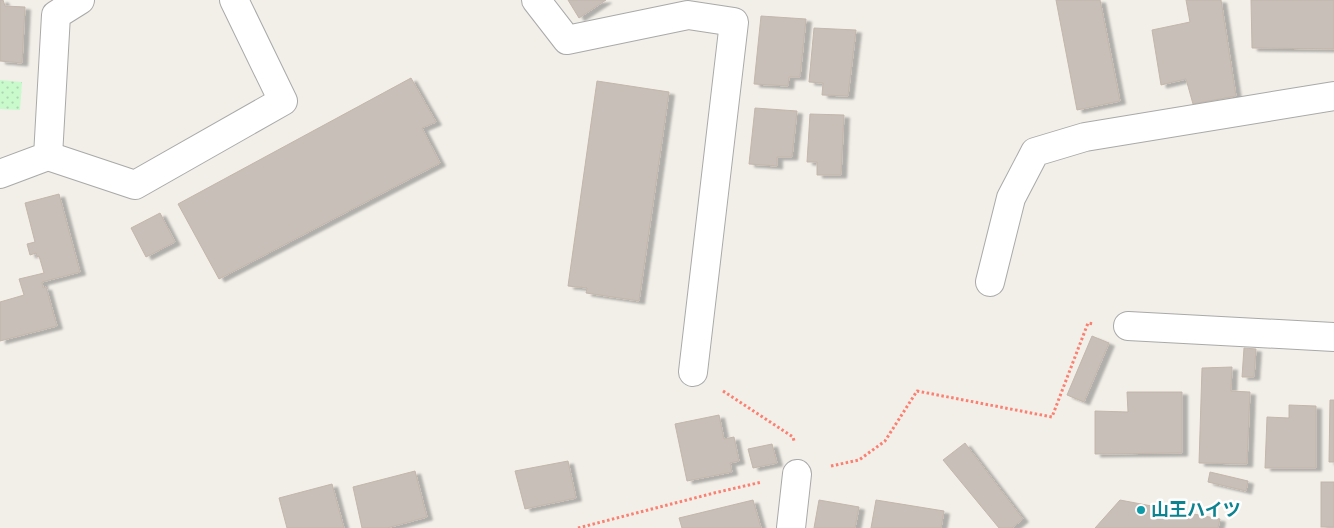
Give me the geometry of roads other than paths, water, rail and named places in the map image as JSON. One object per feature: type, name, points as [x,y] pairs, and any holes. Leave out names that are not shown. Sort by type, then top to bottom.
[{"type":"street","points":[[48,156],[56,14],[80,0]]},
{"type":"street","points":[[0,174],[48,156],[135,185],[283,101],[234,0]]},
{"type":"street","points":[[536,0],[566,40],[688,15],[734,22],[693,372]]},
{"type":"street","points":[[990,282],[1011,198],[1035,152],[1085,137],[1334,96]]},
{"type":"street","points":[[1128,326],[1334,337]]},
{"type":"street","points":[[791,528],[796,474]]},
{"type":"place","name":"山王ハイツ","points":[[1141,510]]}]
